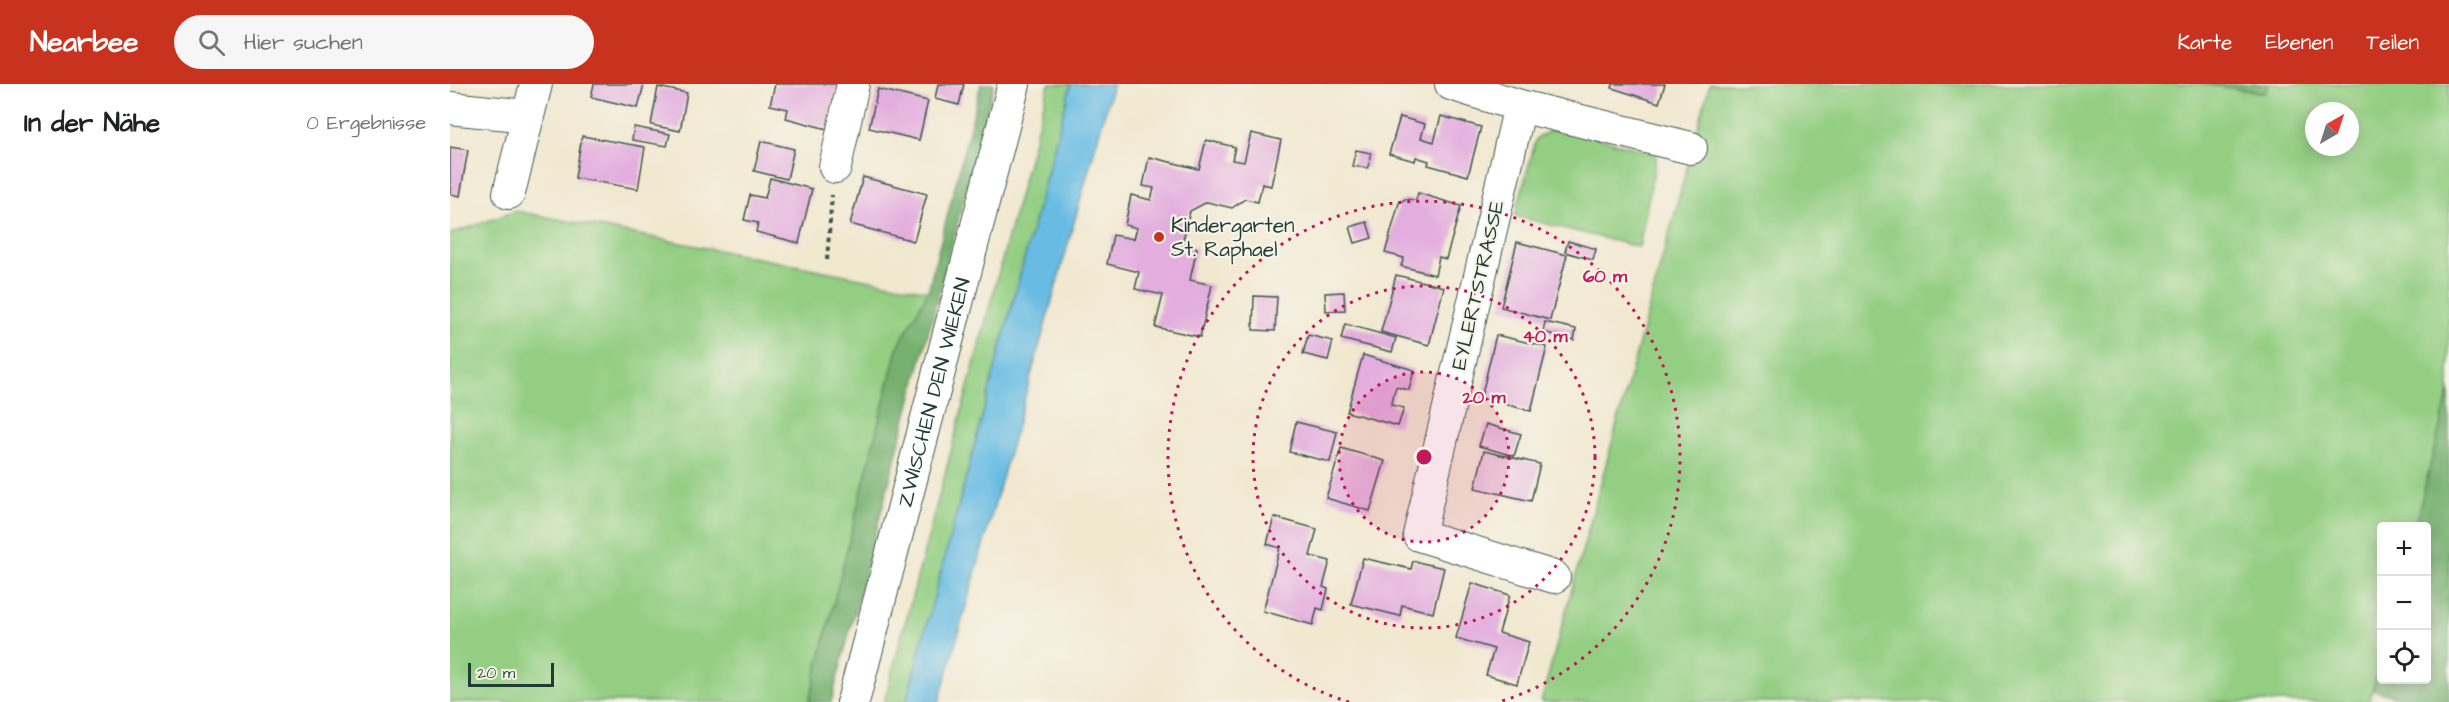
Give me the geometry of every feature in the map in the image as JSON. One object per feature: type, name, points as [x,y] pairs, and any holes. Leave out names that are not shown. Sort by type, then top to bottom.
[{"type":"street","points":[[509,193],[536,84]]},
{"type":"street","points":[[835,167],[853,84]]},
{"type":"street","name":"ZWISCHEN DEN WIEKEN","points":[[853,702],[1014,84]]},
{"type":"street","points":[[1451,84],[1520,106],[1691,148]]},
{"type":"street","name":"EYLERTSTRASSE","points":[[1520,106],[1419,535],[1554,577]]},
{"type":"street","points":[[450,108],[527,116]]},
{"type":"path","points":[[827,260],[835,167]]},
{"type":"green space","points":[[981,84],[994,84],[831,702],[809,702],[897,349],[928,291]]},
{"type":"green space","points":[[1049,84],[1071,84],[906,702],[884,702]]},
{"type":"green space","points":[[1710,84],[2203,84],[2265,93],[2268,84],[2449,84],[2449,391],[2416,522],[2377,522],[2377,672],[2369,702],[1541,702]]},
{"type":"green space","points":[[2203,84],[2268,84],[2265,93]]},
{"type":"green space","points":[[1556,127],[1657,154],[1639,247],[1515,216],[1536,139]]},
{"type":"green space","points":[[516,211],[928,291],[897,349],[809,702],[450,702],[450,234]]},
{"type":"green space","points":[[2449,391],[2449,702],[2415,702],[2373,690],[2377,674],[2377,684],[2431,684],[2431,522],[2416,522]]},
{"type":"water","points":[[1071,84],[1113,84],[939,702],[906,702]]},
{"type":"building","points":[[594,84],[644,84],[638,108],[591,97]]},
{"type":"building","points":[[775,84],[838,84],[827,129],[786,118],[788,109],[770,105]]},
{"type":"building","points":[[938,84],[964,84],[959,105],[935,99]]},
{"type":"building","points":[[1613,84],[1665,84],[1659,103],[1612,88]]},
{"type":"building","points":[[658,87],[687,93],[680,131],[651,125]]},
{"type":"building","points":[[878,89],[928,101],[919,140],[869,128]]},
{"type":"building","points":[[1441,116],[1481,127],[1468,176],[1428,165],[1429,161],[1416,157],[1415,161],[1389,154],[1400,117],[1425,124],[1421,138],[1434,142]]},
{"type":"building","points":[[634,127],[670,134],[667,146],[632,140]]},
{"type":"building","name":"Kindergarten St. Raphael","points":[[1251,133],[1281,140],[1271,186],[1262,184],[1258,202],[1245,199],[1232,208],[1207,202],[1190,211],[1182,244],[1197,248],[1190,280],[1212,285],[1200,337],[1155,327],[1163,295],[1135,289],[1139,272],[1107,264],[1113,235],[1134,239],[1137,228],[1125,225],[1131,195],[1151,200],[1154,188],[1143,186],[1149,157],[1199,169],[1206,140],[1235,147],[1232,160],[1244,162]]},
{"type":"building","points":[[582,136],[645,147],[638,189],[575,178]]},
{"type":"building","points":[[761,141],[794,149],[787,179],[754,171]]},
{"type":"building","points":[[450,147],[468,150],[460,196],[450,194]]},
{"type":"building","points":[[1356,150],[1371,153],[1368,168],[1352,166]]},
{"type":"building","points":[[863,177],[927,194],[914,241],[850,224]]},
{"type":"building","points":[[770,178],[812,189],[799,243],[756,232],[758,223],[744,220],[750,195],[765,198]]},
{"type":"building","points":[[1418,193],[1461,206],[1446,259],[1439,257],[1435,275],[1401,266],[1404,258],[1385,253],[1399,203],[1405,199],[1416,200]]},
{"type":"building","points":[[1367,222],[1372,238],[1355,243],[1350,227]]},
{"type":"building","points":[[1568,241],[1596,249],[1593,260],[1565,252]]},
{"type":"building","points":[[1517,242],[1567,255],[1550,320],[1501,307]]},
{"type":"building","points":[[1396,275],[1444,287],[1429,345],[1381,332]]},
{"type":"building","points":[[1344,292],[1345,310],[1326,311],[1325,293]]},
{"type":"building","points":[[1254,296],[1277,297],[1275,331],[1253,330]]},
{"type":"building","points":[[1545,322],[1576,329],[1574,340],[1543,332]]},
{"type":"building","points":[[1345,324],[1396,338],[1392,352],[1341,339]]},
{"type":"building","points":[[1308,335],[1333,341],[1328,360],[1303,354]]},
{"type":"building","points":[[1496,335],[1547,347],[1531,411],[1481,398]]},
{"type":"building","points":[[1363,355],[1414,370],[1409,390],[1396,387],[1391,405],[1404,408],[1398,426],[1347,412]]},
{"type":"building","points":[[1296,422],[1337,432],[1330,462],[1289,452]]},
{"type":"building","points":[[1486,424],[1521,434],[1514,456],[1479,446]]},
{"type":"building","points":[[1341,448],[1385,461],[1370,511],[1326,498]]},
{"type":"building","points":[[1484,451],[1540,464],[1531,501],[1475,488]]},
{"type":"building","points":[[1274,517],[1317,529],[1310,556],[1330,561],[1323,587],[1328,589],[1323,610],[1317,608],[1313,625],[1263,611],[1280,548],[1267,544]]},
{"type":"building","points":[[1363,558],[1411,569],[1413,561],[1444,568],[1433,613],[1402,605],[1400,616],[1351,604]]},
{"type":"building","points":[[1472,583],[1510,595],[1499,633],[1529,642],[1517,684],[1486,675],[1494,649],[1456,638]]},
{"type":"place","name":"Kindergarten St. Raphael","points":[[1159,237]]}]
